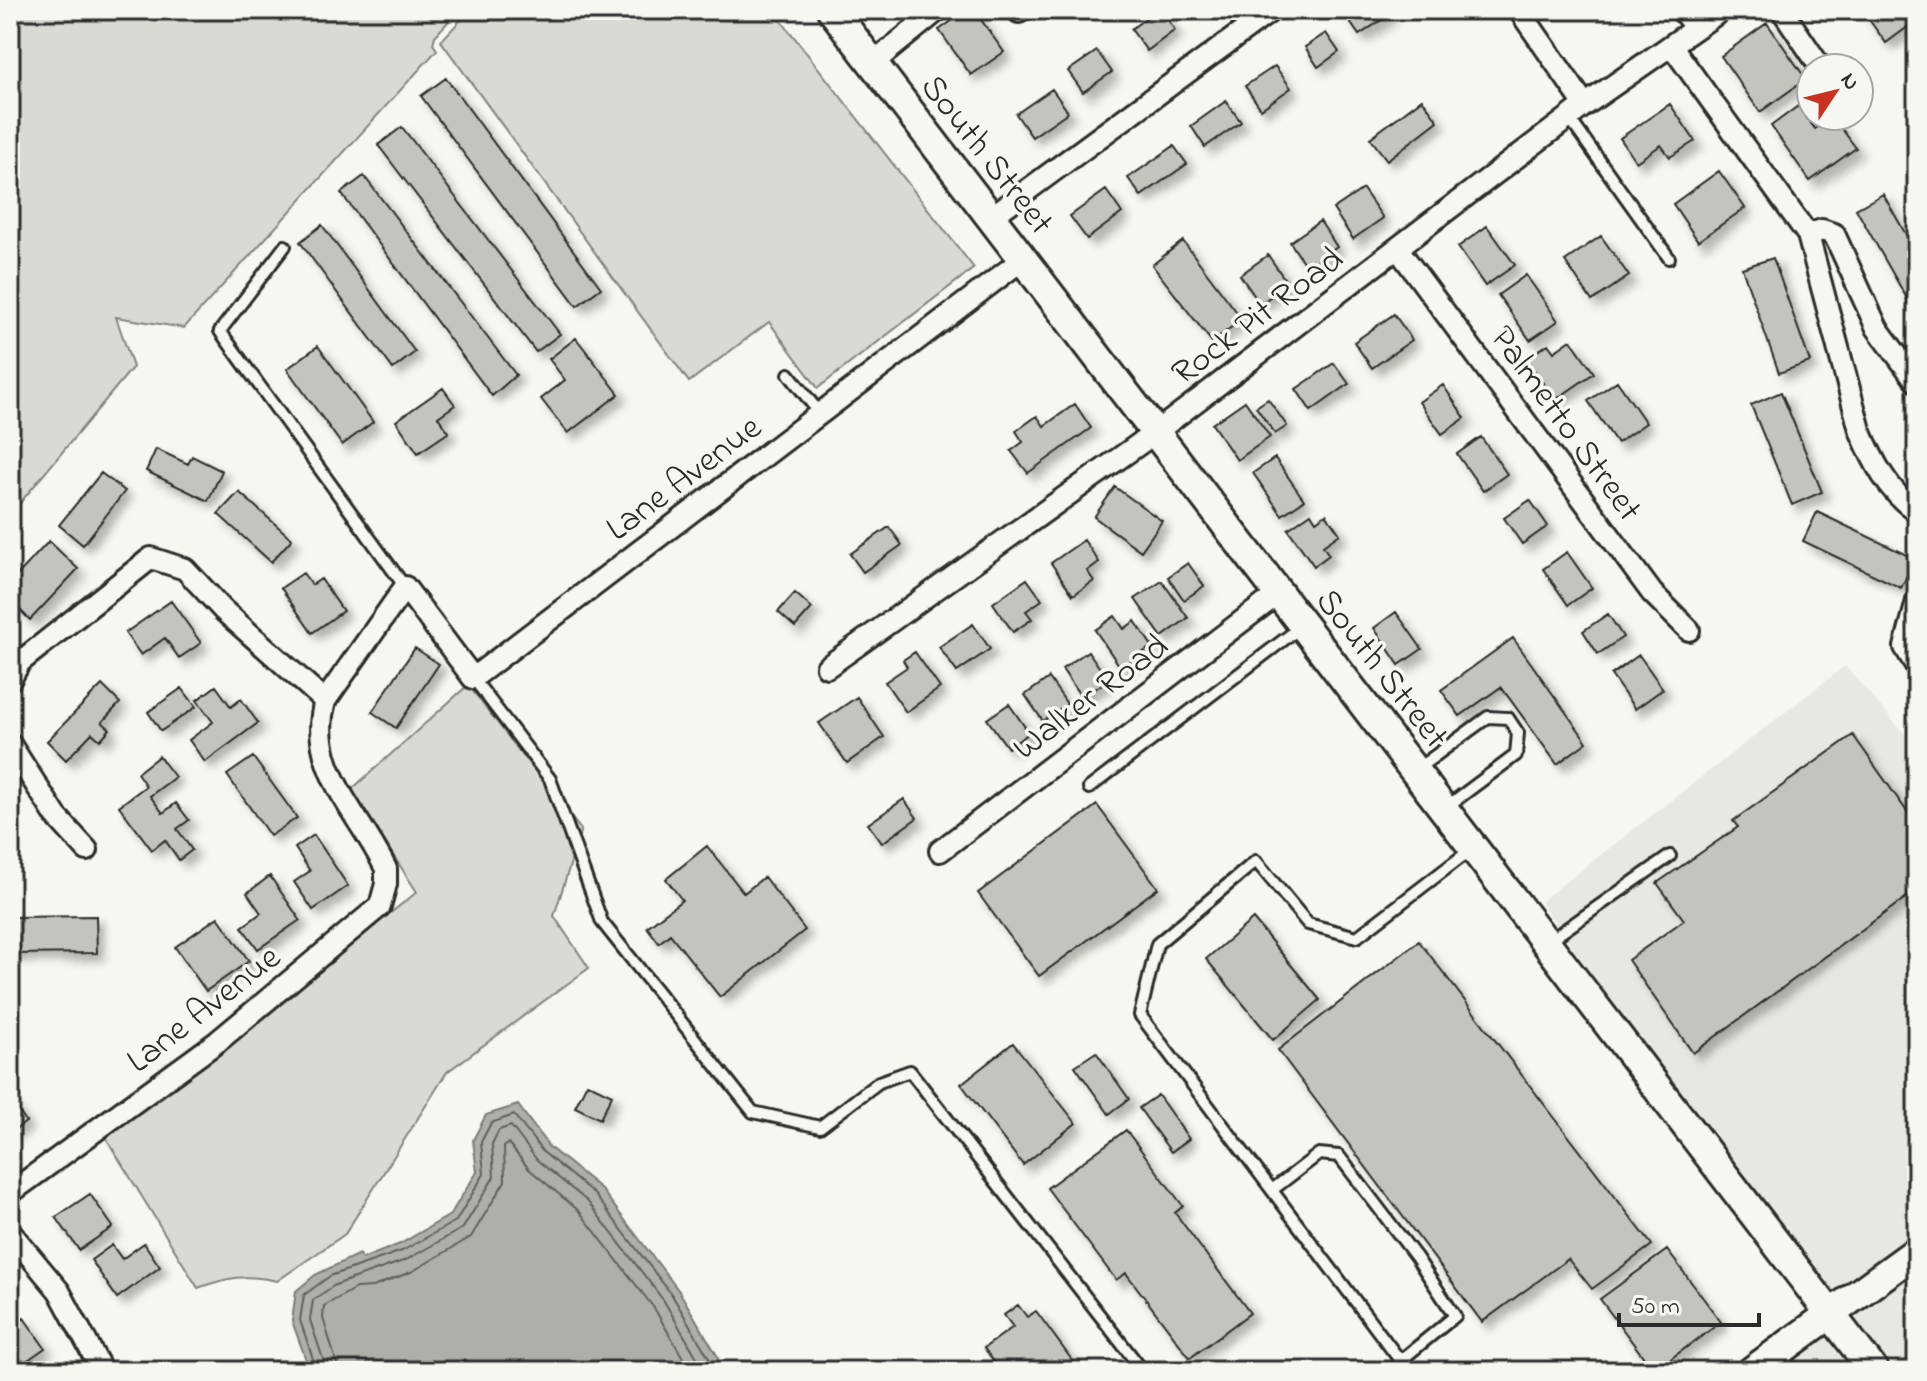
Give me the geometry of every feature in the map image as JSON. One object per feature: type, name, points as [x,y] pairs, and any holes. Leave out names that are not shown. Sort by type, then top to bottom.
[{"type":"main road","name":"South Street","points":[[832,10],[1874,1371]]},
{"type":"main road","points":[[1752,1371],[1917,1251]]},
{"type":"street","points":[[873,63],[938,10]]},
{"type":"street","points":[[991,217],[1272,10]]},
{"type":"street","points":[[1519,10],[1577,112]]},
{"type":"street","name":"Rock Pit Road","points":[[827,667],[1156,432],[1577,112],[1722,10]]},
{"type":"street","points":[[1782,10],[1810,52]]},
{"type":"street","points":[[1671,45],[1808,235],[1860,430],[1870,453],[1901,501],[1917,511]]},
{"type":"street","points":[[1808,235],[1822,230],[1834,234],[1877,328],[1917,382]]},
{"type":"street","name":"Palmetto Street","points":[[1398,249],[1652,593],[1689,630]]},
{"type":"street","name":"Lane Avenue","points":[[473,678],[1023,259]]},
{"type":"street","points":[[10,680],[20,662],[151,558],[185,569],[223,610],[325,701],[405,587],[473,678]]},
{"type":"street","name":"Walker Road","points":[[940,851],[1279,593]]},
{"type":"street","points":[[1917,601],[1905,647],[1917,667]]},
{"type":"street","name":"Lane Avenue","points":[[10,1193],[217,1042],[380,906],[386,884],[386,869],[332,780],[321,734],[325,701]]},
{"type":"street","points":[[10,744],[56,816],[87,850]]},
{"type":"street","points":[[10,1232],[59,1291],[102,1371]]},
{"type":"lane","points":[[1675,10],[1692,31]]},
{"type":"lane","points":[[1577,112],[1669,258]]},
{"type":"lane","points":[[285,246],[220,331],[405,587]]},
{"type":"lane","points":[[789,374],[820,414]]},
{"type":"lane","points":[[1089,788],[1304,625]]},
{"type":"lane","points":[[473,678],[550,779],[602,922],[753,1112],[820,1127],[879,1082],[910,1071],[1143,1371]]},
{"type":"lane","points":[[1416,771],[1488,717],[1508,718],[1518,733],[1516,755],[1445,809]]},
{"type":"lane","points":[[1408,1371],[1140,1015],[1157,944],[1256,861],[1308,924],[1357,937],[1474,847]]},
{"type":"lane","points":[[1548,943],[1670,856]]},
{"type":"lane","points":[[1272,1190],[1319,1154],[1339,1156],[1416,1257],[1455,1316],[1400,1361]]},
{"type":"shaded area","points":[[10,10],[459,10],[435,36],[433,44],[437,50],[184,328],[116,317],[133,367],[10,515]]},
{"type":"shaded area","points":[[470,10],[773,10],[974,268],[818,388],[769,322],[689,382],[441,41]]},
{"type":"shaded area","points":[[1845,666],[1917,748],[1917,1239],[1834,1298],[1707,1133],[1540,902]]},
{"type":"shaded area","points":[[468,685],[581,830],[554,916],[589,968],[447,1072],[345,1234],[277,1281],[237,1278],[198,1288],[106,1138],[417,892],[351,790]]},
{"type":"shaded area","points":[[1917,1262],[1917,1371],[1887,1371],[1846,1314]]},
{"type":"shaded area","points":[[1828,1327],[1861,1371],[1768,1371]]},
{"type":"water","points":[[518,1105],[549,1147],[601,1189],[679,1291],[718,1357],[716,1371],[310,1371],[292,1321],[296,1291],[315,1275],[359,1254],[362,1259],[400,1244],[450,1215],[477,1172],[473,1140],[486,1115]]},
{"type":"building","points":[[967,10],[974,10],[1004,52],[971,75],[939,30]]},
{"type":"building","points":[[1161,10],[1175,30],[1147,51],[1131,29]]},
{"type":"building","points":[[1386,10],[1389,15],[1359,35],[1343,12]]},
{"type":"building","points":[[1862,10],[1917,10],[1917,20],[1886,43]]},
{"type":"building","points":[[1767,23],[1795,63],[1795,87],[1760,112],[1721,56]]},
{"type":"building","points":[[1326,33],[1339,52],[1318,67],[1305,47]]},
{"type":"building","points":[[1097,51],[1112,72],[1083,92],[1068,71]]},
{"type":"building","points":[[1275,66],[1291,88],[1261,109],[1245,86]]},
{"type":"building","points":[[446,78],[601,288],[577,306],[421,96]]},
{"type":"building","points":[[1052,89],[1068,112],[1032,137],[1016,114]]},
{"type":"building","points":[[1422,99],[1438,121],[1387,160],[1370,138]]},
{"type":"building","points":[[1226,101],[1241,122],[1205,147],[1191,126]]},
{"type":"building","points":[[1670,104],[1695,141],[1670,157],[1661,145],[1636,162],[1620,138]]},
{"type":"building","points":[[1795,108],[1795,132],[1844,132],[1856,148],[1810,181],[1771,126]]},
{"type":"building","points":[[402,127],[560,334],[536,352],[378,145]]},
{"type":"building","points":[[1174,146],[1187,164],[1141,196],[1128,178]]},
{"type":"building","points":[[1719,171],[1745,208],[1698,241],[1673,204]]},
{"type":"building","points":[[364,176],[516,375],[492,396],[341,193]]},
{"type":"building","points":[[1363,189],[1383,218],[1353,239],[1333,209]]},
{"type":"building","points":[[1106,190],[1122,213],[1087,239],[1070,216]]},
{"type":"building","points":[[1883,194],[1917,254],[1917,297],[1909,302],[1856,209]]},
{"type":"building","points":[[1320,221],[1337,247],[1307,268],[1290,242]]},
{"type":"building","points":[[322,225],[415,352],[393,369],[300,242]]},
{"type":"building","points":[[1487,226],[1515,265],[1485,286],[1458,247]]},
{"type":"building","points":[[1601,236],[1629,276],[1592,301],[1565,261]]},
{"type":"building","points":[[1183,241],[1242,319],[1212,342],[1152,265]]},
{"type":"building","points":[[1268,255],[1288,284],[1260,304],[1240,275]]},
{"type":"building","points":[[1773,258],[1810,362],[1779,373],[1742,268]]},
{"type":"building","points":[[1526,275],[1558,321],[1530,340],[1498,295]]},
{"type":"building","points":[[1394,314],[1412,340],[1372,368],[1354,342]]},
{"type":"building","points":[[576,338],[619,394],[568,433],[541,399],[565,380],[549,359]]},
{"type":"building","points":[[1571,340],[1594,373],[1555,400],[1526,359],[1548,344],[1554,352]]},
{"type":"building","points":[[318,346],[373,422],[342,445],[287,369]]},
{"type":"building","points":[[1334,363],[1349,384],[1311,411],[1296,389]]},
{"type":"building","points":[[1617,381],[1646,423],[1617,443],[1588,401]]},
{"type":"building","points":[[1443,385],[1465,418],[1442,434],[1419,402]]},
{"type":"building","points":[[443,388],[455,405],[438,417],[449,432],[418,453],[396,421]]},
{"type":"building","points":[[1781,392],[1822,492],[1792,505],[1751,405]]},
{"type":"building","points":[[1268,399],[1287,426],[1275,434],[1256,407]]},
{"type":"building","points":[[1245,401],[1270,437],[1237,460],[1212,424]]},
{"type":"building","points":[[1075,404],[1091,428],[1028,473],[1011,451],[1023,442],[1016,431],[1037,416],[1044,426]]},
{"type":"building","points":[[1481,437],[1507,474],[1483,491],[1457,454]]},
{"type":"building","points":[[156,449],[188,464],[192,456],[222,471],[208,501],[146,471]]},
{"type":"building","points":[[1275,458],[1304,500],[1282,515],[1253,473]]},
{"type":"building","points":[[101,473],[125,491],[83,545],[59,525]]},
{"type":"building","points":[[1115,487],[1162,521],[1141,551],[1094,517]]},
{"type":"building","points":[[239,492],[292,539],[271,562],[218,514]]},
{"type":"building","points":[[1530,500],[1548,526],[1522,544],[1504,518]]},
{"type":"building","points":[[1817,512],[1915,559],[1901,588],[1803,541]]},
{"type":"building","points":[[1311,513],[1316,521],[1326,514],[1340,534],[1323,546],[1329,555],[1314,566],[1288,529]]},
{"type":"building","points":[[889,527],[902,545],[863,572],[850,554]]},
{"type":"building","points":[[1084,540],[1099,562],[1087,571],[1094,581],[1073,595],[1051,563]]},
{"type":"building","points":[[49,541],[78,569],[30,620],[10,600],[10,583]]},
{"type":"building","points":[[1567,552],[1592,588],[1568,605],[1543,569]]},
{"type":"building","points":[[1188,563],[1204,586],[1184,600],[1168,577]]},
{"type":"building","points":[[303,573],[312,585],[321,579],[343,611],[312,633],[281,588]]},
{"type":"building","points":[[1027,579],[1042,600],[1026,611],[1032,619],[1013,632],[993,603]]},
{"type":"building","points":[[1162,581],[1188,618],[1162,637],[1135,599]]},
{"type":"building","points":[[795,593],[812,608],[795,627],[778,612]]},
{"type":"building","points":[[171,601],[201,643],[179,658],[165,638],[141,655],[125,633]]},
{"type":"building","points":[[1396,612],[1422,649],[1399,665],[1374,628]]},
{"type":"building","points":[[1608,614],[1623,637],[1598,654],[1583,631]]},
{"type":"building","points":[[1115,616],[1124,629],[1135,621],[1152,646],[1121,668],[1095,630]]},
{"type":"building","points":[[973,624],[990,649],[957,672],[939,647]]},
{"type":"building","points":[[1513,638],[1587,742],[1557,764],[1501,687],[1460,716],[1441,690]]},
{"type":"building","points":[[415,648],[439,664],[396,728],[372,712]]},
{"type":"building","points":[[1088,651],[1108,680],[1082,698],[1062,669]]},
{"type":"building","points":[[915,652],[940,688],[906,712],[885,682],[907,667],[903,660]]},
{"type":"building","points":[[1639,655],[1663,689],[1635,709],[1611,675]]},
{"type":"building","points":[[1049,678],[1067,704],[1043,721],[1025,695]]},
{"type":"building","points":[[102,685],[120,703],[102,722],[110,729],[100,740],[92,733],[66,760],[47,741]]},
{"type":"building","points":[[216,686],[231,707],[241,699],[258,723],[205,762],[189,740],[213,722],[197,700]]},
{"type":"building","points":[[182,688],[196,707],[161,731],[148,712]]},
{"type":"building","points":[[857,697],[884,737],[847,763],[819,723]]},
{"type":"building","points":[[1009,704],[1029,733],[1008,748],[987,719]]},
{"type":"building","points":[[1853,735],[1913,820],[1917,817],[1917,902],[1911,894],[1693,1053],[1628,960],[1684,920],[1657,883],[1738,827],[1733,821]]},
{"type":"building","points":[[159,756],[175,777],[150,796],[163,813],[176,803],[189,820],[177,829],[192,850],[179,860],[165,840],[152,850],[119,806],[146,786],[137,773]]},
{"type":"building","points":[[253,757],[297,818],[270,836],[227,775]]},
{"type":"building","points":[[904,799],[917,818],[882,843],[868,824]]},
{"type":"building","points":[[1097,805],[1158,888],[1039,976],[978,893]]},
{"type":"building","points":[[314,835],[348,886],[313,910],[294,882],[310,871],[295,848]]},
{"type":"building","points":[[707,846],[744,893],[764,877],[805,930],[720,997],[670,934],[659,943],[647,927],[682,900],[666,879]]},
{"type":"building","points":[[270,876],[300,920],[258,949],[242,927],[261,913],[247,893]]},
{"type":"building","points":[[96,916],[97,953],[10,954],[10,917]]},
{"type":"building","points":[[218,917],[249,961],[206,991],[175,947]]},
{"type":"building","points":[[1253,919],[1320,1000],[1273,1040],[1206,959]]},
{"type":"building","points":[[1419,941],[1652,1245],[1592,1289],[1568,1259],[1482,1322],[1278,1050]]},
{"type":"building","points":[[1013,1043],[1076,1123],[1023,1165],[961,1084]]},
{"type":"building","points":[[1096,1052],[1129,1099],[1109,1114],[1075,1066]]},
{"type":"building","points":[[587,1083],[612,1095],[600,1119],[575,1107]]},
{"type":"building","points":[[1158,1095],[1189,1139],[1171,1152],[1139,1108]]},
{"type":"building","points":[[10,1099],[26,1122],[10,1133]]},
{"type":"building","points":[[1126,1130],[1183,1206],[1175,1213],[1250,1313],[1190,1358],[1126,1273],[1116,1280],[1047,1188]]},
{"type":"building","points":[[90,1194],[113,1227],[79,1250],[56,1217]]},
{"type":"building","points":[[144,1243],[160,1267],[117,1298],[91,1260],[112,1245],[122,1259]]},
{"type":"building","points":[[1667,1250],[1721,1322],[1654,1371],[1600,1299]]},
{"type":"building","points":[[1018,1305],[1027,1317],[1036,1311],[1080,1371],[1001,1371],[984,1348],[1013,1327],[1004,1315]]},
{"type":"building","points":[[24,1318],[45,1348],[12,1371],[10,1328]]}]
